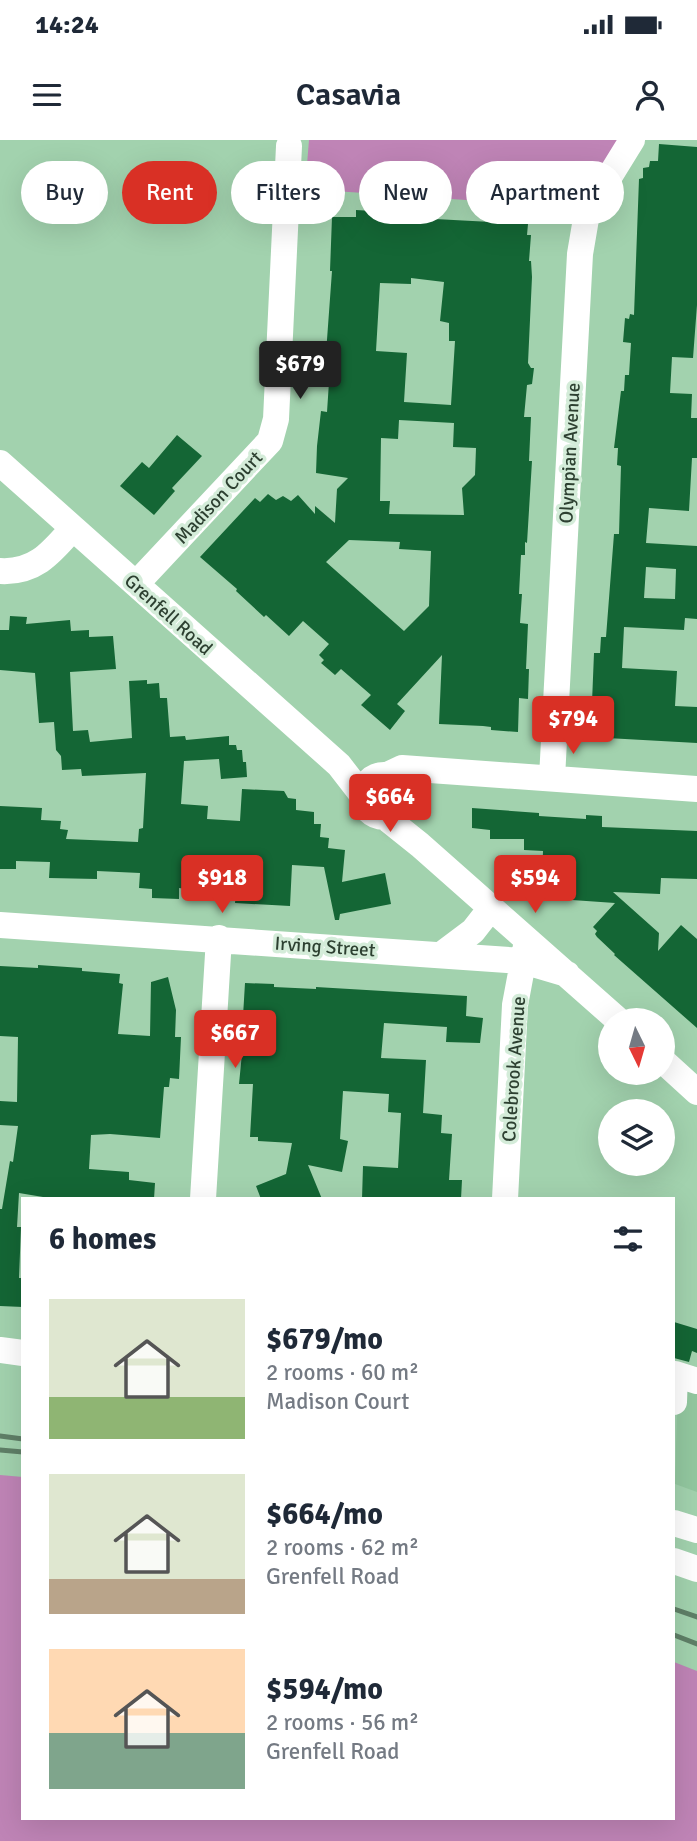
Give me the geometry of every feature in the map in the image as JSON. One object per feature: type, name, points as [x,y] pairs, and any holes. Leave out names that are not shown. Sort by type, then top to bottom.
[{"type":"street","name":"Olympian Avenue","points":[[552,778],[580,254],[587,213],[632,140]]},
{"type":"street","name":"Madison Court","points":[[136,584],[270,441],[276,419],[289,146]]},
{"type":"street","name":"Grenfell Road","points":[[0,463],[338,765],[363,796],[367,809],[379,817],[398,806]]},
{"type":"street","points":[[0,571],[15,572],[45,559],[72,529]]},
{"type":"street","name":"Grenfell Road","points":[[338,765],[395,778],[400,782],[398,806],[420,845],[491,908],[526,950]]},
{"type":"street","points":[[363,796],[367,785],[402,768],[697,789]]},
{"type":"street","points":[[398,806],[446,772]]},
{"type":"street","points":[[441,955],[473,931],[491,908]]},
{"type":"street","name":"Irving Street","points":[[0,925],[441,955],[526,950],[567,974],[605,1008]]},
{"type":"street","points":[[203,1197],[219,939]]},
{"type":"street","name":"Colebrook Avenue","points":[[505,1197],[515,1005],[526,950]]},
{"type":"street","points":[[676,1072],[697,1091]]},
{"type":"street","points":[[0,1350],[21,1353]]},
{"type":"street","points":[[675,1374],[697,1381]]},
{"type":"street","points":[[675,1523],[697,1530]]},
{"type":"street","points":[[675,1561],[697,1569]]},
{"type":"shaded area","points":[[309,140],[622,140],[611,161],[466,161],[466,200],[452,199],[452,161],[359,161],[359,193],[345,192],[345,161],[307,161]]},
{"type":"shaded area","points":[[678,1373],[697,1378],[697,1492],[675,1484]]},
{"type":"shaded area","points":[[0,1475],[21,1477],[21,1820],[675,1820],[675,1662],[697,1671],[697,1841],[0,1841]]},
{"type":"building","points":[[659,144],[697,147],[697,305],[693,358],[672,357],[670,393],[692,394],[691,418],[697,418],[697,458],[692,458],[689,511],[649,508],[646,543],[697,546],[697,619],[685,618],[684,630],[624,627],[622,668],[677,671],[675,706],[697,707],[697,743],[607,738],[607,728],[591,727],[594,653],[600,653],[601,637],[606,637],[614,534],[619,534],[621,466],[617,465],[618,448],[614,448],[621,391],[624,391],[625,375],[629,375],[631,343],[623,342],[625,318],[629,319],[630,314],[634,315],[639,179],[643,178],[643,168],[649,167],[650,161],[658,161]],"holes":[[[646,567],[676,569],[675,599],[644,598]]]},
{"type":"building","points":[[356,210],[359,210],[359,224],[452,224],[452,220],[466,221],[466,224],[528,224],[527,235],[531,235],[529,261],[532,277],[528,363],[534,368],[532,384],[527,385],[524,417],[531,417],[529,461],[532,461],[527,543],[525,542],[525,555],[521,555],[519,594],[522,594],[520,623],[528,624],[526,669],[529,669],[528,699],[519,698],[518,732],[491,730],[491,727],[483,726],[439,724],[442,655],[397,704],[405,711],[390,730],[361,705],[371,695],[341,669],[335,675],[321,663],[324,660],[319,655],[329,644],[303,621],[289,636],[266,615],[264,617],[200,557],[255,498],[260,502],[268,494],[276,500],[283,496],[291,501],[298,495],[315,514],[315,506],[335,523],[337,489],[348,478],[316,473],[321,411],[327,412],[330,367],[325,367],[332,271],[332,224],[345,224],[345,217],[356,217]],"holes":[[[411,278],[444,282],[440,321],[449,323],[449,341],[455,341],[451,405],[404,402],[407,353],[376,351],[380,283],[411,284]],[[399,420],[454,423],[453,447],[476,448],[475,475],[462,488],[464,515],[389,514],[390,501],[380,501],[381,438],[398,439]],[[349,540],[400,542],[399,549],[431,551],[429,606],[404,631],[326,562]]]},
{"type":"building","points":[[177,435],[202,456],[172,488],[175,491],[154,515],[120,486],[142,462],[149,468]]},
{"type":"building","points":[[10,616],[27,617],[26,624],[70,620],[71,631],[89,630],[89,637],[113,636],[116,669],[70,672],[73,731],[88,730],[90,742],[132,738],[129,681],[147,680],[147,684],[159,683],[160,698],[167,698],[170,737],[185,736],[186,740],[229,736],[229,745],[236,745],[237,750],[242,750],[243,762],[246,762],[247,777],[221,779],[219,759],[184,761],[181,804],[208,806],[207,819],[240,821],[242,789],[284,791],[288,798],[296,799],[296,810],[314,812],[314,824],[321,824],[320,837],[329,838],[328,848],[345,850],[342,882],[385,873],[391,904],[340,914],[339,920],[335,920],[324,867],[292,865],[290,906],[235,903],[237,881],[203,880],[202,891],[179,888],[179,899],[152,898],[152,889],[139,888],[140,873],[97,871],[97,879],[49,878],[50,862],[16,861],[16,869],[0,869],[0,806],[42,808],[41,820],[61,821],[60,829],[68,830],[66,839],[138,842],[139,829],[143,828],[146,773],[82,776],[81,769],[62,770],[61,756],[56,750],[54,722],[39,723],[35,673],[0,670],[0,630],[9,630]]},
{"type":"building","points":[[472,808],[586,819],[586,815],[602,816],[602,827],[697,831],[697,879],[661,878],[660,894],[613,892],[659,933],[658,951],[681,925],[697,939],[697,1028],[614,955],[595,934],[597,931],[593,927],[615,903],[572,900],[572,896],[562,896],[562,889],[547,888],[547,878],[542,878],[543,851],[524,850],[524,839],[490,839],[490,830],[472,828]]},
{"type":"building","points":[[38,965],[82,968],[82,971],[120,974],[119,983],[123,984],[118,1034],[150,1036],[151,982],[168,977],[176,1010],[175,1037],[181,1037],[179,1079],[170,1078],[169,1087],[164,1087],[160,1138],[91,1135],[89,1169],[129,1172],[129,1180],[155,1183],[154,1197],[43,1197],[19,1193],[17,1227],[21,1227],[21,1307],[0,1306],[0,1209],[10,1161],[13,1162],[18,1126],[0,1125],[0,1101],[17,1102],[18,1037],[0,1036],[0,966],[38,968]]},
{"type":"building","points":[[245,983],[274,984],[274,987],[467,996],[466,1016],[483,1018],[480,1043],[446,1042],[447,1027],[384,1023],[381,1058],[426,1060],[423,1113],[442,1115],[441,1133],[452,1134],[449,1180],[462,1180],[461,1197],[362,1197],[363,1166],[398,1168],[401,1113],[388,1112],[389,1094],[343,1091],[340,1139],[348,1141],[342,1172],[308,1165],[321,1197],[260,1197],[256,1186],[286,1174],[292,1143],[258,1141],[258,1137],[250,1137],[253,1084],[239,1084]]},
{"type":"building","points":[[675,1322],[697,1329],[697,1353],[692,1351],[689,1362],[675,1358]]},
{"type":"railway","points":[[0,1436],[21,1439]]},
{"type":"railway","points":[[0,1450],[21,1452]]},
{"type":"railway","points":[[675,1609],[697,1617]]},
{"type":"railway","points":[[675,1635],[697,1644]]}]
